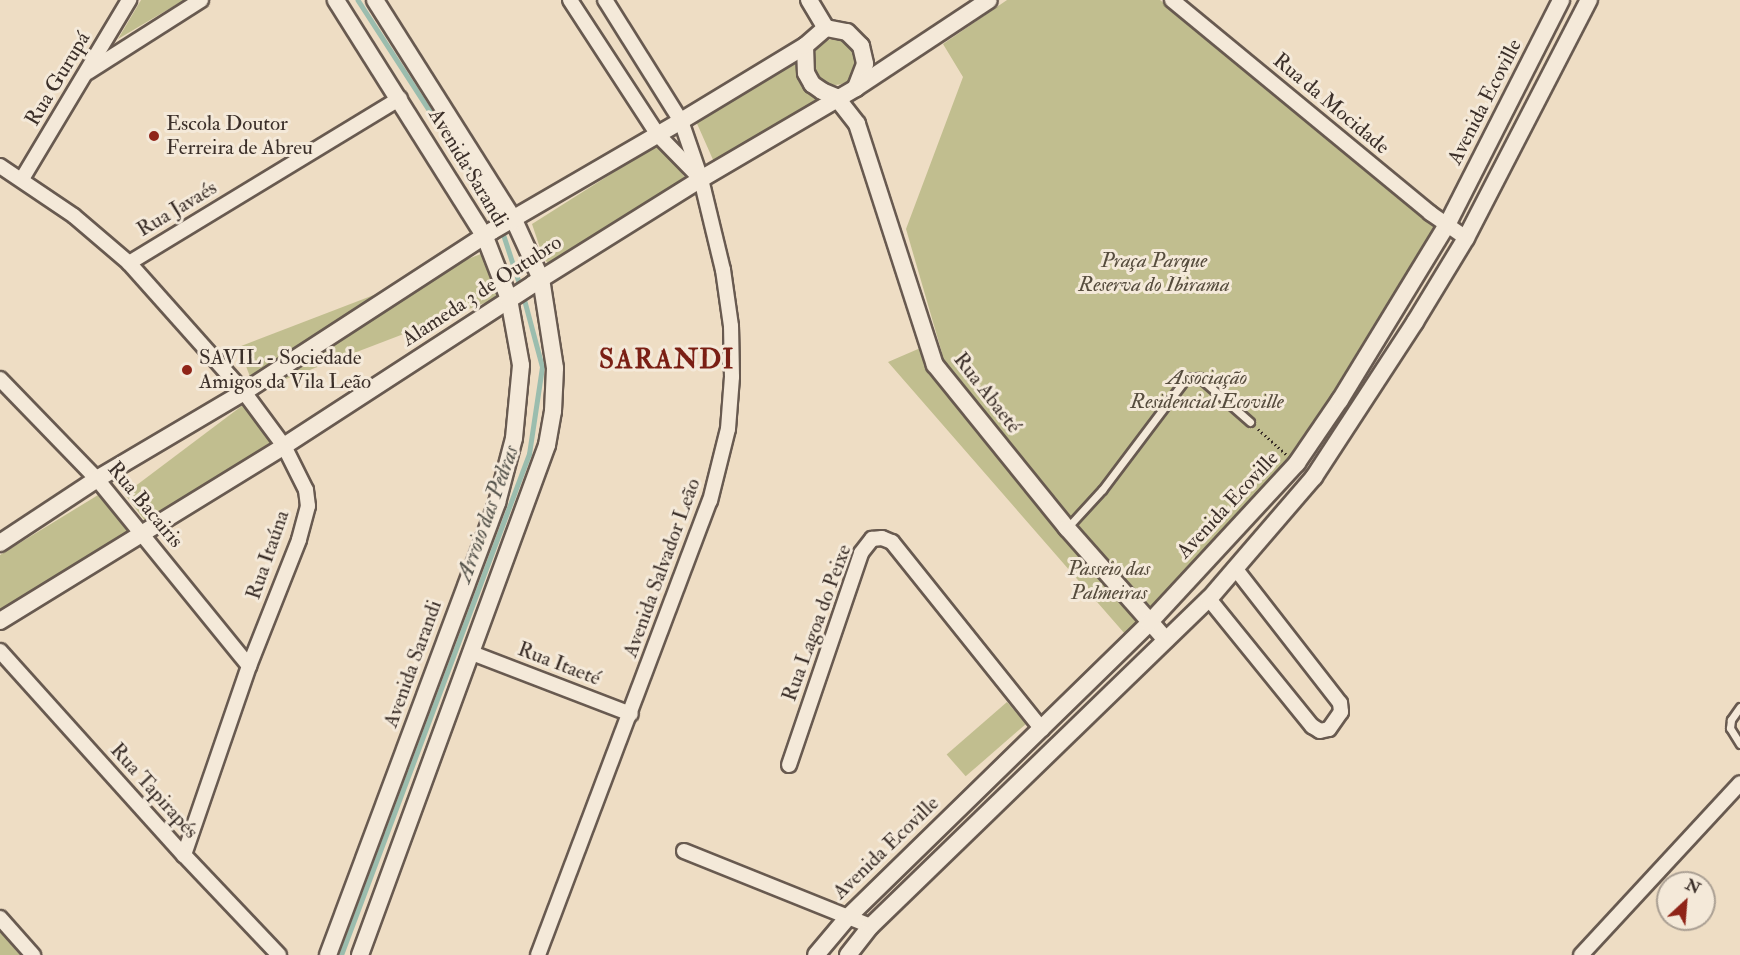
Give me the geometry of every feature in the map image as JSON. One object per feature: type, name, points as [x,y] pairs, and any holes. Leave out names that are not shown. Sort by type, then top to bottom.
[{"type":"street","name":"Rua Gurupá","points":[[22,179],[129,0]]},
{"type":"street","points":[[87,73],[201,0]]},
{"type":"street","name":"Avenida Sarandi","points":[[328,955],[496,503],[511,449],[519,406],[521,365],[512,297],[489,234],[336,0]]},
{"type":"street","name":"Avenida Sarandi","points":[[360,955],[547,445],[553,411],[555,368],[537,281],[512,221],[375,0]]},
{"type":"street","points":[[570,0],[658,135],[701,179]]},
{"type":"street","name":"Avenida Salvador Leão","points":[[538,955],[710,501],[728,429],[732,377],[731,326],[723,270],[701,179],[681,121],[605,0]]},
{"type":"street","points":[[809,0],[826,28],[847,33],[861,46],[865,64],[856,88]]},
{"type":"street","name":"Alameda 3 de Outubro","points":[[0,621],[285,446],[537,281],[836,97],[856,88],[989,0]]},
{"type":"street","name":"Rua da Mocidade","points":[[1172,0],[1447,225],[1466,238]]},
{"type":"street","name":"Avenida Ecoville","points":[[816,955],[848,917],[1149,622],[1297,463],[1340,400],[1447,225],[1561,0]]},
{"type":"street","points":[[848,955],[871,926],[1209,598],[1314,477],[1415,322],[1466,238],[1589,0]]},
{"type":"street","name":"Alameda 3 de Outubro","points":[[0,543],[97,479],[244,392],[489,234],[805,46],[826,28]]},
{"type":"street","points":[[805,46],[806,72],[812,84],[836,97]]},
{"type":"street","points":[[864,54],[889,65]]},
{"type":"street","name":"Rua Abaeté","points":[[836,97],[857,124],[935,365],[1067,528],[1166,640]]},
{"type":"street","name":"Rua Javaés","points":[[129,263],[400,98]]},
{"type":"street","name":"Rua Itaúna","points":[[0,166],[74,216],[129,263],[244,392],[285,446],[303,483],[308,506],[299,540],[249,666],[184,855]]},
{"type":"street","name":"Rua Bacairis","points":[[0,379],[97,479],[249,666]]},
{"type":"street","points":[[1252,513],[1269,531]]},
{"type":"street","name":"Rua Lagoa do Peixe","points":[[789,765],[861,553],[872,539],[882,538],[892,542],[1042,729]]},
{"type":"street","points":[[1209,598],[1312,726],[1320,731],[1329,729],[1341,712],[1340,703],[1235,568]]},
{"type":"street","name":"Rua Tapirapés","points":[[0,651],[184,855],[279,955]]},
{"type":"street","name":"Rua Itaeté","points":[[472,653],[631,714]]},
{"type":"street","points":[[1581,955],[1740,783]]},
{"type":"street","points":[[684,850],[871,926]]},
{"type":"street","points":[[0,918],[33,955]]},
{"type":"lane","points":[[1067,528],[1102,490],[1187,376],[1199,377],[1250,422]]},
{"type":"lane","points":[[1740,707],[1731,720],[1730,728],[1740,744]]},
{"type":"path","points":[[1250,422],[1297,463]]},
{"type":"green space","points":[[141,0],[184,0],[118,39]]},
{"type":"green space","name":"Praça Parque Reserva do Ibirama","points":[[1007,0],[1160,0],[1437,226],[1292,459],[1159,603],[1125,634],[888,362],[932,343],[942,353],[906,229],[963,77],[943,44]]},
{"type":"green space","points":[[835,39],[851,46],[858,62],[851,78],[835,85],[819,78],[812,62],[819,46]]},
{"type":"green space","points":[[795,57],[800,73],[823,99],[714,162],[695,119]]},
{"type":"green space","points":[[660,143],[686,179],[552,265],[544,260],[532,224]]},
{"type":"green space","points":[[486,252],[503,296],[255,391],[239,347]]},
{"type":"green space","points":[[247,402],[275,439],[152,531],[125,494]]},
{"type":"green space","points":[[103,492],[129,530],[0,614],[0,555]]},
{"type":"green space","points":[[1007,702],[1026,724],[966,776],[947,754]]},
{"type":"green space","points":[[0,932],[20,955],[0,955]]},
{"type":"waterway","name":"Arroio das Pedras","points":[[358,0],[494,210],[499,223]]},
{"type":"waterway","name":"Arroio das Pedras","points":[[502,230],[521,288]]},
{"type":"waterway","name":"Arroio das Pedras","points":[[341,955],[529,454],[542,367],[523,296]]},
{"type":"place","name":"Escola Doutor Ferreira de Abreu","points":[[154,136]]},
{"type":"place","name":"SAVIL - Sociedade Amigos da Vila Leão","points":[[187,370]]},
{"type":"district","name":"SARANDI","points":[[667,360]]},
{"type":"park label","name":"Associação Residencial Ecoville","points":[[1207,390]]},
{"type":"park label","name":"Passeio das Palmeiras","points":[[1109,581]]}]
